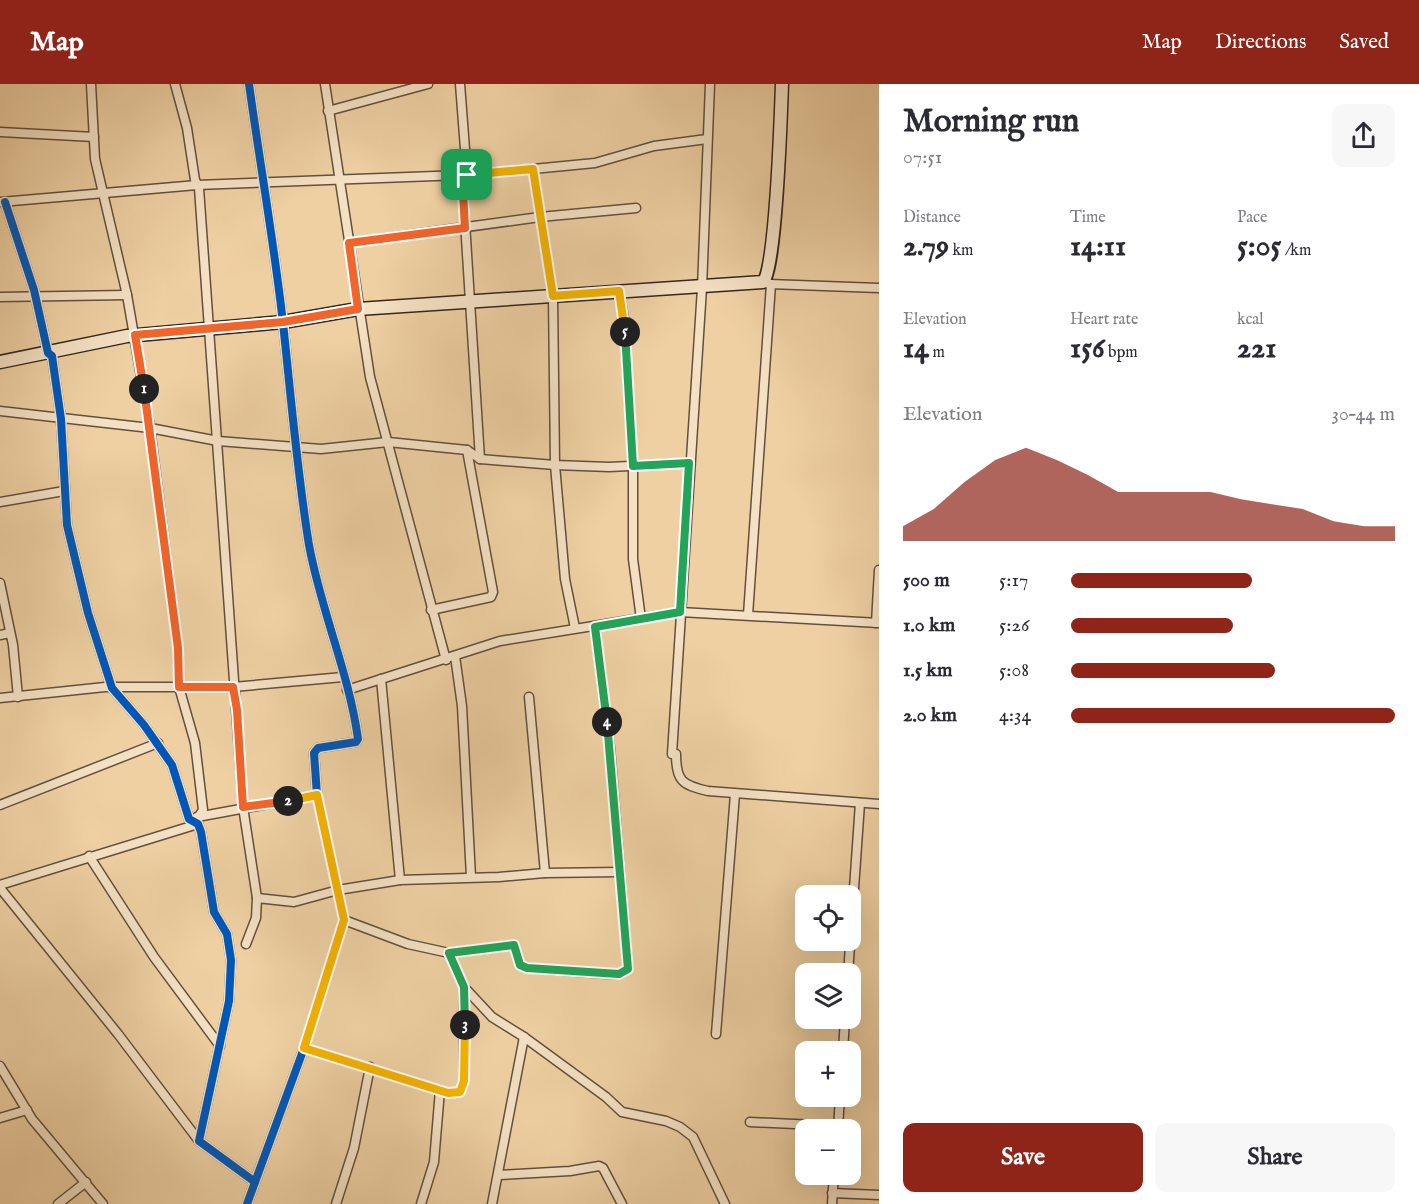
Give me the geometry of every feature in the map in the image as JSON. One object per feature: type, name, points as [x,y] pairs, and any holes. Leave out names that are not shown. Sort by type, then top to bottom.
[{"type":"street","points":[[91,84],[95,159],[128,295],[150,428],[178,648],[179,687],[195,743],[203,810],[199,820],[214,912],[227,934],[231,960],[230,1001],[198,1141]]},
{"type":"street","points":[[175,84],[187,128],[197,184],[210,327],[233,687],[237,710],[243,807],[257,898],[256,918],[246,944]]},
{"type":"street","points":[[247,1204],[304,1048],[344,920],[317,795],[314,753],[318,748],[356,742],[358,739],[344,677],[319,595],[296,447],[283,322],[249,84]]},
{"type":"street","points":[[325,84],[370,377],[446,660]]},
{"type":"street","points":[[328,111],[428,84]]},
{"type":"street","points":[[460,84],[465,228],[480,459]]},
{"type":"street","points":[[710,84],[702,288],[672,754],[676,754],[676,774],[681,781],[695,788],[735,794],[879,804]]},
{"type":"street","points":[[748,615],[767,283],[770,268],[782,84]]},
{"type":"street","points":[[0,132],[94,136]]},
{"type":"street","points":[[199,820],[189,819],[172,765],[158,743],[112,688],[74,563],[64,491],[61,419],[52,356],[48,353],[35,296],[3,202],[197,184],[339,181],[533,169],[596,163],[654,146],[708,139]]},
{"type":"street","points":[[533,169],[553,296],[555,465],[565,579],[575,628]]},
{"type":"street","points":[[349,243],[540,217],[636,208]]},
{"type":"street","points":[[0,362],[135,335],[283,322],[358,309],[767,283],[879,288]]},
{"type":"street","points":[[619,291],[624,319],[633,466],[633,560],[641,619]]},
{"type":"street","points":[[0,297],[128,295]]},
{"type":"street","points":[[0,411],[150,428],[218,441],[296,447],[321,448],[387,442],[467,450],[480,459],[555,465],[633,466],[689,463]]},
{"type":"street","points":[[431,610],[491,597],[493,592],[467,450]]},
{"type":"street","points":[[0,502],[64,491]]},
{"type":"street","points":[[347,690],[500,641],[680,612],[878,623],[879,570]]},
{"type":"street","points":[[0,583],[10,633],[18,697]]},
{"type":"street","points":[[344,920],[408,944],[449,953],[514,945],[520,965],[527,968],[619,974],[628,969],[610,748],[595,627]]},
{"type":"street","points":[[0,635],[10,633]]},
{"type":"street","points":[[455,656],[462,706],[471,877]]},
{"type":"street","points":[[0,698],[112,688],[233,687],[344,677]]},
{"type":"street","points":[[381,679],[400,880]]},
{"type":"street","points":[[529,697],[545,873]]},
{"type":"street","points":[[0,805],[158,743]]},
{"type":"street","points":[[716,1034],[735,794]]},
{"type":"street","points":[[255,1182],[198,1141],[118,1034],[0,886],[243,807],[272,805],[317,795]]},
{"type":"street","points":[[849,963],[860,803]]},
{"type":"street","points":[[90,856],[154,957],[220,1046]]},
{"type":"street","points":[[257,898],[294,902],[338,890],[400,880],[620,872]]},
{"type":"street","points":[[449,953],[464,987],[492,1017],[524,1037],[606,1097],[622,1112],[666,1121],[680,1126],[693,1137],[725,1204]]},
{"type":"street","points":[[304,1048],[448,1093],[460,1092],[464,1081],[464,987]]},
{"type":"street","points":[[492,1204],[524,1037]]},
{"type":"street","points":[[0,1066],[27,1110],[103,1204]]},
{"type":"street","points":[[336,1204],[354,1148],[370,1067]]},
{"type":"street","points":[[421,1204],[434,1161],[440,1089]]},
{"type":"street","points":[[0,1118],[27,1110]]},
{"type":"street","points":[[750,1122],[795,1125]]},
{"type":"street","points":[[499,1175],[570,1172],[599,1166],[603,1168],[622,1204]]},
{"type":"street","points":[[58,1204],[86,1182]]},
{"type":"street","points":[[832,1204],[833,1185]]},
{"type":"street","points":[[832,1193],[879,1195]]},
{"type":"cycle path","points":[[247,1204],[304,1048],[344,920],[317,795],[314,753],[318,748],[356,742],[358,739],[348,690],[320,594],[309,545],[279,293],[249,84]]},
{"type":"cycle path","points":[[5,202],[34,290],[48,353],[52,356],[61,419],[67,525],[88,613],[112,688],[144,725],[172,765],[189,819],[198,824],[214,912],[227,934],[231,960],[229,1001],[199,1141],[255,1182]]},
{"type":"route","points":[[533,169],[553,296],[619,291],[624,319],[633,466],[689,463],[680,612],[595,627],[610,748],[628,969],[619,974],[527,968],[520,965],[514,945],[458,950],[449,953],[464,987],[465,1041],[464,1081],[460,1092],[448,1093],[304,1048],[344,920],[317,795],[272,805],[243,807],[237,710],[233,687],[179,687],[178,648],[150,428],[135,335],[283,322],[358,309],[349,243],[465,228],[462,175],[467,175],[533,169]]}]
